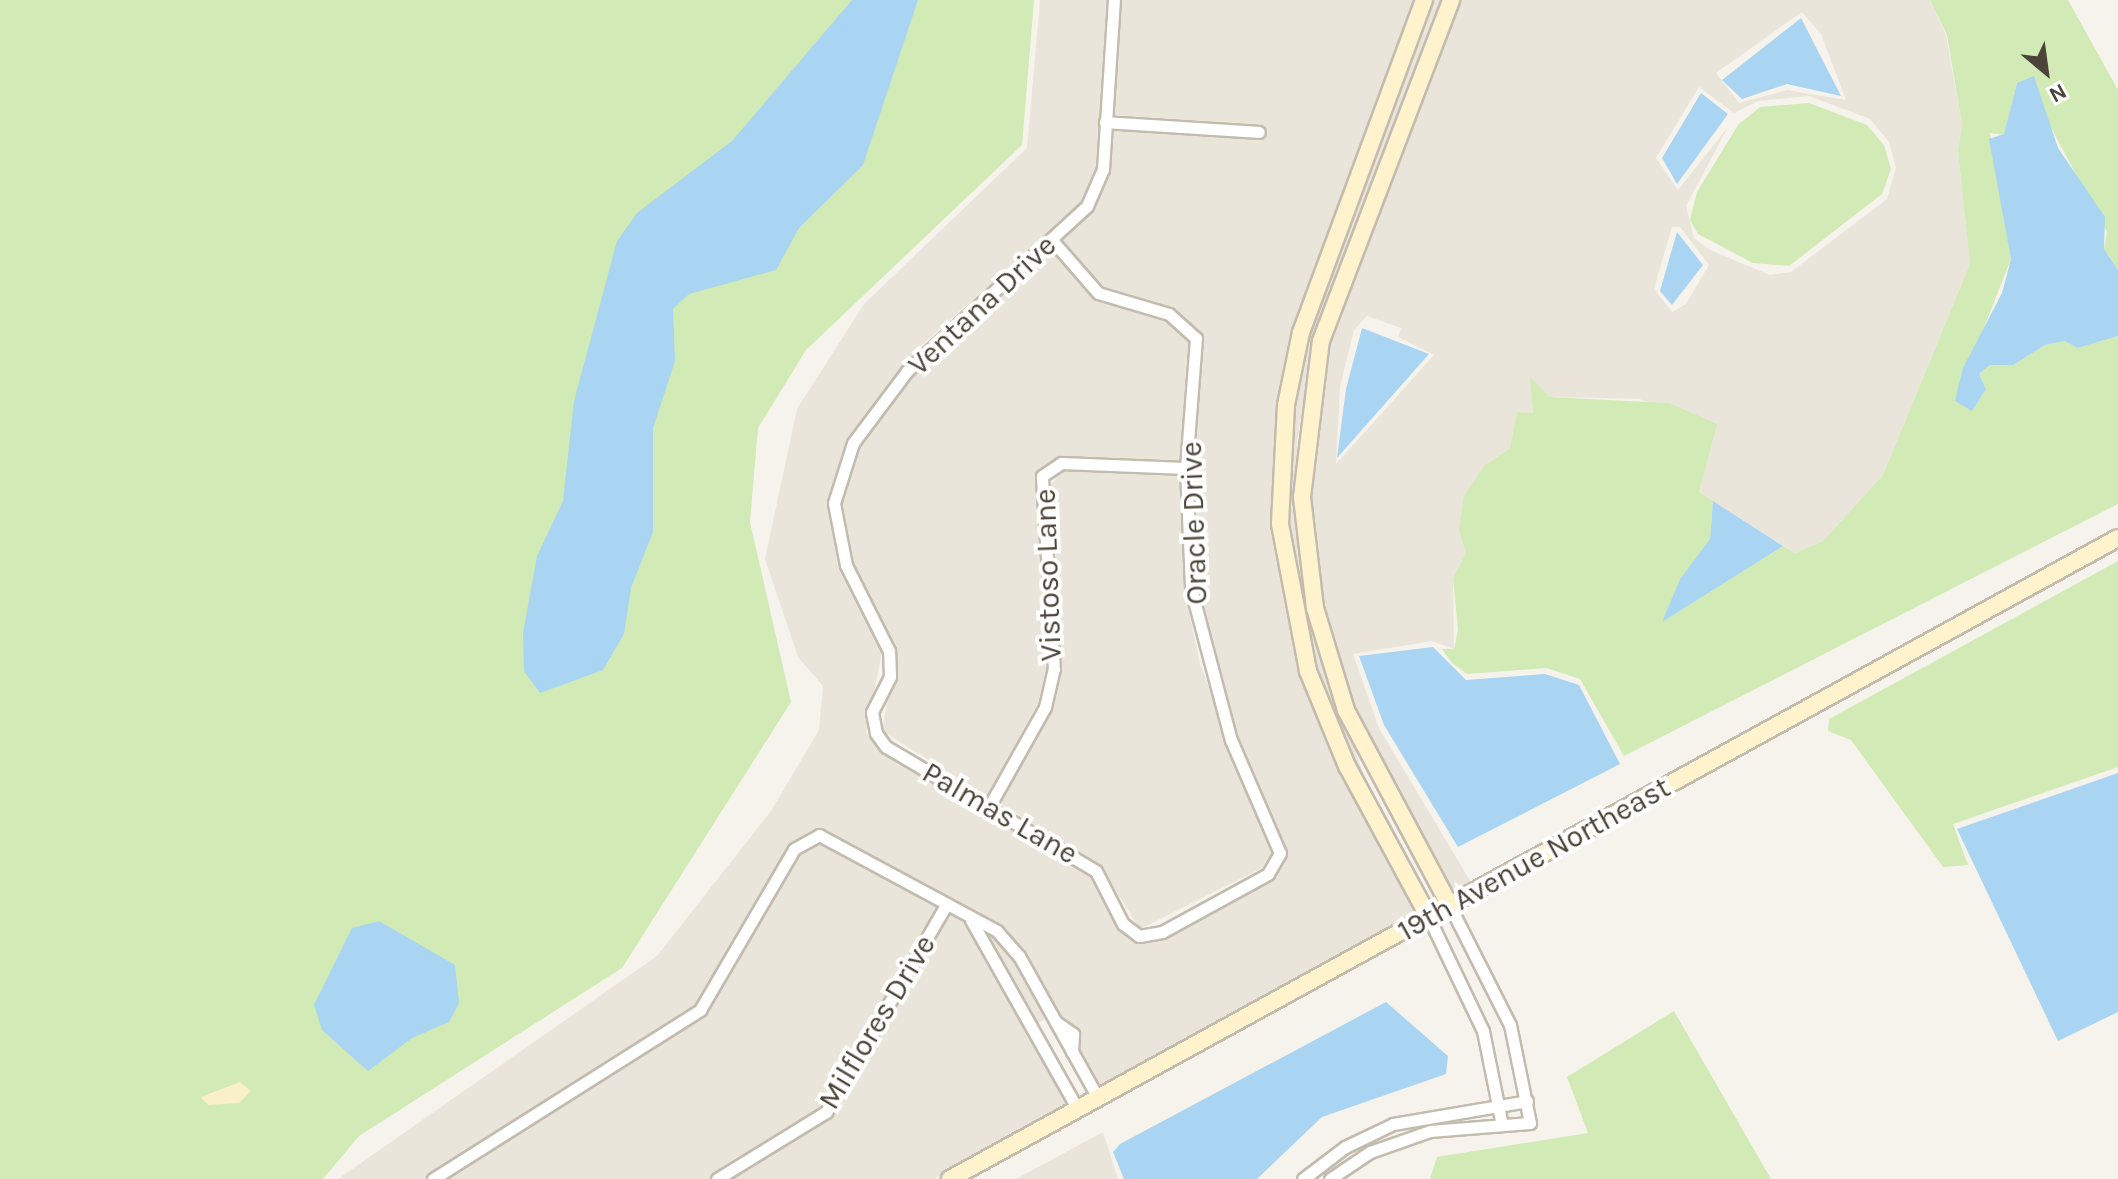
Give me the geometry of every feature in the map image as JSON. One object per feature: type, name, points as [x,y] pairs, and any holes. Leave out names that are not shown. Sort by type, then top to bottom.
[{"type":"street","name":"Ventana Drive","points":[[876,733],[872,712],[890,677],[889,651],[838,538],[839,476],[853,443],[907,371],[1087,206],[1103,169],[1114,0]]},
{"type":"street","points":[[1424,0],[1301,332],[1286,405],[1280,524],[1313,683],[1347,766],[1428,916],[1483,1031],[1502,1125]]},
{"type":"street","points":[[1330,1179],[1396,1140],[1530,1123],[1510,1025],[1342,698],[1315,608],[1302,497],[1321,341],[1451,0]]},
{"type":"street","points":[[1105,122],[1259,132]]},
{"type":"street","name":"Oracle Drive","points":[[1052,240],[1098,293],[1169,314],[1196,338],[1186,468],[1191,589],[1206,663],[1280,853],[1268,874],[1229,895]]},
{"type":"street","name":"Vistoso Lane","points":[[990,805],[1045,707],[1054,669],[1042,476],[1061,463],[1186,468]]},
{"type":"street","name":"19th Avenue Northeast","points":[[950,1179],[2118,538]]},
{"type":"street","name":"Palmas Lane","points":[[876,733],[886,747],[990,805],[1096,871],[1123,924],[1139,936],[1229,895]]},
{"type":"street","points":[[442,1177],[700,1010],[794,849],[810,837],[830,837],[997,931],[1055,1022],[1073,1034],[1072,1055],[1098,1098]]},
{"type":"street","name":"Milflores Drive","points":[[717,1179],[826,1112],[946,905]]},
{"type":"street","points":[[968,916],[1025,1010],[1078,1110]]},
{"type":"street","points":[[1025,1010],[1043,1000]]},
{"type":"street","points":[[1037,1032],[1055,1022]]},
{"type":"street","points":[[1303,1179],[1362,1136],[1393,1124],[1527,1101]]},
{"type":"shaded area","points":[[1040,0],[1107,0],[1096,167],[1082,201],[922,345],[847,438],[828,501],[841,568],[882,652],[866,732],[884,753],[1091,876],[1117,927],[1135,942],[1165,939],[1273,878],[1287,851],[1238,738],[1197,589],[1193,469],[1203,338],[1172,308],[1102,287],[1062,241],[1094,209],[1110,173],[1112,130],[1266,139],[1265,125],[1113,115],[1121,0],[1417,0],[1294,329],[1279,403],[1273,523],[1302,673],[1341,768],[1419,913],[1100,1089],[1079,1054],[1078,1029],[1054,1014],[1028,1029],[1068,1106],[934,1179],[338,1179],[657,956],[771,811],[819,730],[823,686],[798,657],[765,559],[797,409],[864,304],[1027,148]]},
{"type":"shaded area","points":[[1432,0],[1443,0],[1314,339],[1297,441],[1299,556],[1308,609],[1369,792],[1315,669],[1287,524],[1292,407],[1323,286]]},
{"type":"shaded area","points":[[1458,0],[1930,0],[1946,35],[1962,124],[1958,151],[1970,264],[1883,475],[1823,541],[1795,553],[1699,492],[1716,423],[1639,399],[1549,397],[1531,378],[1533,414],[1517,412],[1510,448],[1485,465],[1459,531],[1466,553],[1453,578],[1454,649],[1432,641],[1353,654],[1379,728],[1472,884],[1452,895],[1352,708],[1322,607],[1309,498],[1328,344]],"holes":[[[1802,12],[1821,34],[1846,100],[1787,90],[1739,103],[1716,73]],[[1699,87],[1734,113],[1758,101],[1809,96],[1870,119],[1889,142],[1896,168],[1887,199],[1791,272],[1770,275],[1710,250],[1694,238],[1686,206],[1728,127],[1678,190],[1656,158]],[[1672,227],[1680,227],[1709,265],[1686,304],[1672,312],[1654,289]],[[1367,316],[1401,328],[1398,337],[1434,355],[1336,464],[1340,387],[1354,330]]]},
{"type":"shaded area","points":[[1052,250],[1096,300],[1167,321],[1189,340],[1180,461],[1060,456],[1035,473],[1047,668],[1038,703],[987,796],[882,731],[896,652],[853,563],[841,504],[859,447],[913,377]]},
{"type":"shaded area","points":[[1063,470],[1179,475],[1184,588],[1200,664],[1273,851],[1262,868],[1140,929],[1100,865],[1000,803],[1051,711],[1060,672],[1045,492]]},
{"type":"shaded area","points":[[1103,1132],[1118,1179],[1016,1179]]},
{"type":"green space","points":[[0,0],[1034,0],[1022,145],[806,350],[758,428],[750,522],[791,702],[622,968],[359,1136],[323,1179],[0,1179]]},
{"type":"green space","points":[[1930,0],[2068,0],[2118,90],[2118,270],[2104,249],[2107,232],[2026,81],[2017,83],[2004,135],[1990,133],[2011,259],[1955,401],[1972,410],[1986,389],[1979,374],[1990,365],[2013,365],[2045,345],[2064,341],[2078,348],[2118,336],[2118,504],[1624,756],[1580,679],[1546,668],[1467,674],[1452,663],[1442,649],[1454,649],[1458,630],[1453,578],[1466,553],[1459,531],[1464,496],[1485,465],[1510,448],[1517,412],[1533,413],[1530,376],[1549,397],[1669,403],[1717,424],[1699,492],[1713,501],[1710,539],[1680,579],[1663,621],[1783,546],[1795,553],[1823,541],[1883,475],[1970,264],[1958,151],[1962,124],[1947,35]]},
{"type":"green space","points":[[1809,103],[1867,125],[1884,145],[1891,169],[1882,194],[1789,266],[1753,263],[1698,234],[1690,220],[1697,192],[1738,125],[1760,107]]},
{"type":"green space","points":[[2118,561],[2118,767],[1953,824],[1968,865],[1943,867],[1851,740],[1828,731],[1829,719]]},
{"type":"green space","points":[[1674,1011],[1771,1179],[1430,1179],[1437,1157],[1588,1133],[1567,1077]]},
{"type":"sand","points":[[240,1082],[251,1091],[239,1103],[208,1105],[201,1097]]},
{"type":"water","points":[[852,0],[918,0],[863,165],[799,228],[776,270],[689,294],[673,309],[675,361],[653,428],[653,532],[631,588],[624,634],[603,670],[540,693],[524,671],[523,633],[537,556],[563,501],[574,401],[617,241],[637,213],[732,141]]},
{"type":"water","points":[[1801,18],[1841,96],[1787,84],[1742,99],[1722,80]]},
{"type":"water","points":[[2034,76],[2058,148],[2105,217],[2104,249],[2118,270],[2118,336],[2078,348],[2064,341],[2045,345],[2013,365],[1990,365],[1979,374],[1986,389],[1972,411],[1955,401],[1963,368],[2002,293],[2011,259],[1989,139],[2004,134],[2017,83]]},
{"type":"water","points":[[1701,93],[1728,114],[1677,184],[1662,158]]},
{"type":"water","points":[[1677,232],[1703,265],[1672,305],[1660,291]]},
{"type":"water","points":[[1362,328],[1429,354],[1337,458],[1346,389]]},
{"type":"water","points":[[1713,501],[1783,546],[1662,622],[1680,579],[1710,539]]},
{"type":"water","points":[[1433,647],[1466,680],[1545,674],[1579,685],[1620,764],[1458,847],[1384,725],[1359,656]]},
{"type":"water","points":[[2118,773],[2118,1012],[2058,1041],[1957,829]]},
{"type":"water","points":[[379,921],[455,965],[459,1003],[449,1022],[412,1038],[368,1071],[322,1030],[314,1005],[352,928]]},
{"type":"water","points":[[1386,1002],[1448,1056],[1446,1074],[1322,1117],[1257,1179],[1124,1179],[1113,1152],[1120,1144]]}]
